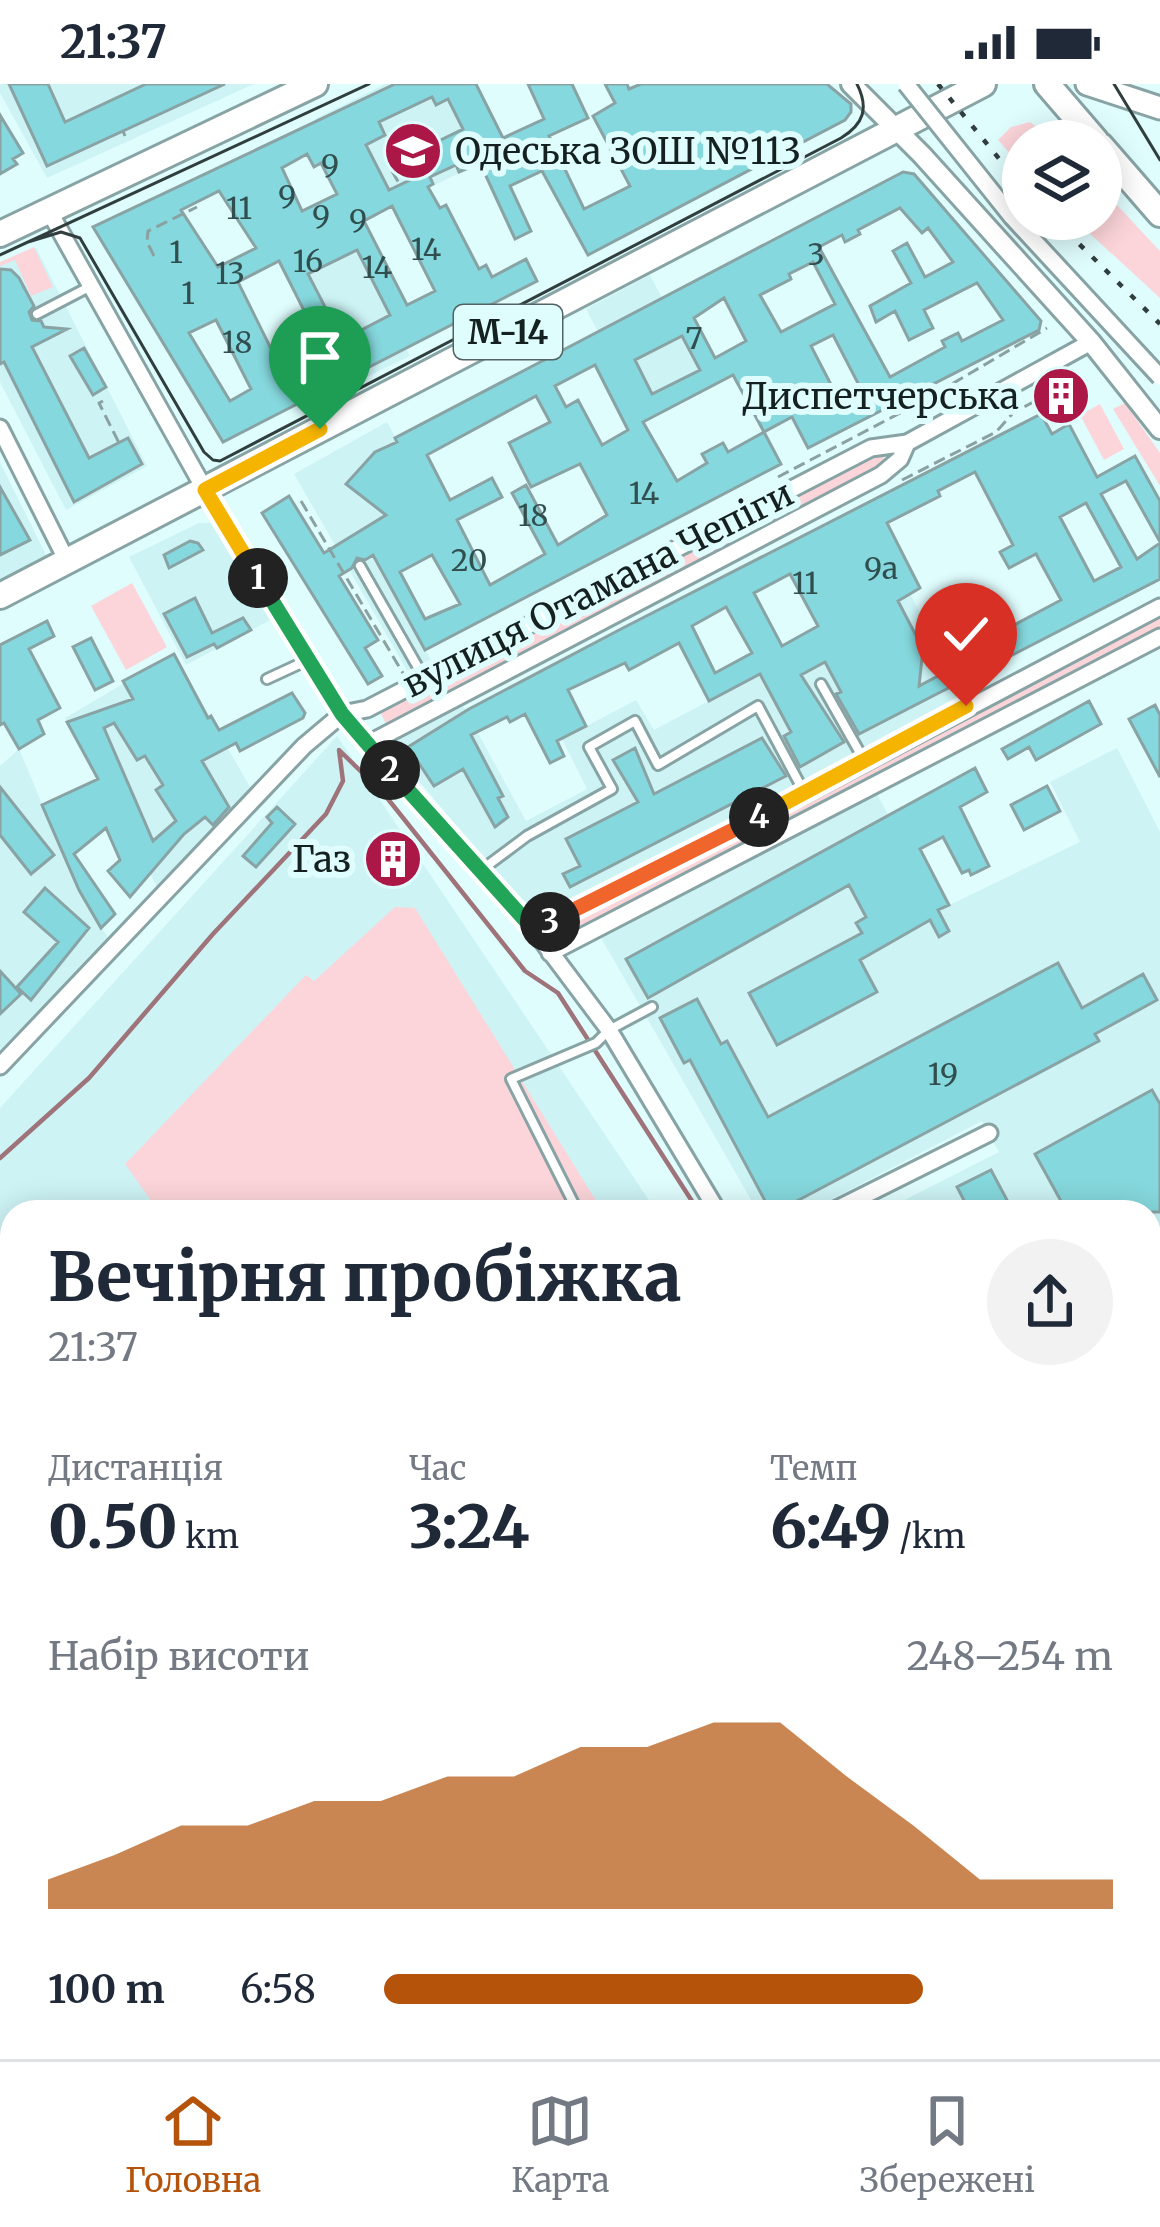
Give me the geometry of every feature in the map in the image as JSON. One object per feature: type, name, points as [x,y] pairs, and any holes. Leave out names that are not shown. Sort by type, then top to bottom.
[{"type":"main road","points":[[0,234],[315,84]]},
{"type":"main road","name":"М-14","points":[[0,596],[983,84]]},
{"type":"main road","points":[[1047,84],[1078,120]]},
{"type":"main road","points":[[1092,85],[1160,108]]},
{"type":"main road","points":[[1122,170],[1160,214]]},
{"type":"street","points":[[851,84],[1091,342],[1160,429]]},
{"type":"street","points":[[906,84],[1012,217],[1160,377]]},
{"type":"street","points":[[49,211],[205,490],[342,714],[534,930],[710,1200]]},
{"type":"street","name":"вулиця Отамана Чепіги","points":[[0,1066],[304,746],[342,714],[367,709],[871,448],[907,443],[1091,342]]},
{"type":"street","points":[[0,428],[7,458],[68,563]]},
{"type":"street","name":"вулиця Отамана Чепіги","points":[[368,744],[881,475],[900,459],[907,443]]},
{"type":"street","points":[[534,930],[806,794],[1160,607]]},
{"type":"street","points":[[550,953],[1160,637]]},
{"type":"street","points":[[855,1200],[989,1133]]},
{"type":"lane","points":[[38,314],[91,286]]},
{"type":"lane","points":[[360,566],[417,681]]},
{"type":"lane","points":[[267,679],[308,659]]},
{"type":"lane","points":[[821,684],[865,761]]},
{"type":"lane","points":[[479,872],[527,836],[612,789],[589,747],[635,721],[658,765],[758,706],[806,794]]},
{"type":"lane","points":[[572,1200],[511,1079],[585,1048],[652,1007]]},
{"type":"path","points":[[392,171],[400,185]]},
{"type":"path","points":[[154,256],[148,231],[197,207]]},
{"type":"path","points":[[103,401],[99,403],[119,443]]},
{"type":"path","points":[[301,501],[417,681]]},
{"type":"shaded area","points":[[0,84],[254,84],[47,178],[0,93]]},
{"type":"shaded area","name":"Одеська ЗОШ №113","points":[[385,84],[463,84],[497,154],[364,221],[315,119]]},
{"type":"shaded area","points":[[1122,210],[1160,251],[1160,298],[1097,240],[1122,240]]},
{"type":"shaded area","points":[[347,229],[410,356],[342,389],[280,262]]},
{"type":"shaded area","points":[[34,247],[53,287],[31,296],[15,260],[0,266],[0,262]]},
{"type":"shaded area","points":[[36,248],[147,466],[66,510],[0,382],[0,265]]},
{"type":"shaded area","points":[[650,275],[709,387],[645,421],[586,309]]},
{"type":"shaded area","points":[[1125,403],[1160,453],[1160,486],[1113,409]]},
{"type":"shaded area","points":[[1100,404],[1124,449],[1104,460],[1080,415]]},
{"type":"shaded area","points":[[387,422],[444,526],[378,563],[431,660],[408,672],[294,474]]},
{"type":"shaded area","points":[[875,452],[885,458],[881,469],[388,728],[381,714],[385,710]]},
{"type":"shaded area","points":[[0,462],[47,557],[0,581]]},
{"type":"shaded area","points":[[199,523],[210,523],[220,531],[272,619],[186,665],[129,557]]},
{"type":"shaded area","points":[[132,583],[167,647],[126,670],[91,606]]},
{"type":"shaded area","points":[[910,594],[966,698],[543,927],[389,746],[459,698],[526,821],[587,789],[562,739],[636,700],[654,730]]},
{"type":"shaded area","points":[[1160,612],[1160,628],[573,934],[561,934],[565,922]]},
{"type":"shaded area","points":[[174,654],[254,794],[165,901],[65,718]]},
{"type":"shaded area","points":[[337,736],[649,1200],[0,1200],[0,1108]]},
{"type":"shaded area","points":[[1117,748],[1160,832],[1160,1200],[905,1200],[999,1152],[982,1121],[830,1200],[751,1200],[592,922],[868,777],[939,910],[1080,842],[1050,782]]},
{"type":"shaded area","points":[[19,749],[78,889],[115,949],[0,1072],[0,766]]},
{"type":"shaded area","points":[[395,907],[415,908],[596,1200],[150,1200],[125,1164],[306,975],[314,981]]},
{"type":"building","points":[[9,84],[48,84],[65,122],[146,84],[225,84],[47,166]]},
{"type":"building","points":[[395,84],[476,84],[503,138],[544,119],[528,84],[572,84],[588,118],[549,136],[584,209],[630,186],[593,116],[615,103],[605,84],[627,84],[629,89],[641,84],[827,84],[851,104],[845,120],[588,255],[542,171],[510,186],[531,231],[515,239],[480,163],[459,172],[456,165],[430,177],[433,184],[428,187],[440,208],[446,205],[479,269],[486,265],[492,277],[526,259],[537,281],[223,442],[93,227]],"holes":[[[432,97],[436,105],[448,99],[463,129],[404,158],[414,178],[389,190],[366,145],[385,135],[379,122]],[[307,154],[314,167],[321,163],[337,194],[302,211],[282,168]],[[219,191],[256,248],[218,267],[181,210]],[[392,206],[435,291],[407,305],[364,221]],[[357,250],[390,315],[342,340],[308,274]],[[279,261],[324,350],[282,371],[238,282]],[[216,320],[251,389],[230,401],[189,333]]]},
{"type":"building","points":[[0,115],[23,153],[13,159],[17,164],[0,174]]},
{"type":"building","points":[[903,172],[914,174],[1041,321],[1039,330],[808,448],[792,417],[764,432],[781,464],[425,650],[373,555],[357,558],[339,576],[378,640],[365,648],[382,676],[368,684],[262,513],[289,496],[324,553],[386,515],[346,484],[375,452],[397,442],[395,438]],"holes":[[[900,208],[922,233],[928,228],[953,262],[925,277],[907,243],[893,251],[911,283],[870,306],[876,322],[895,311],[909,340],[933,328],[924,310],[977,283],[1003,320],[962,341],[958,333],[942,341],[945,347],[890,377],[819,247],[842,235],[845,242],[860,234],[858,230]],[[813,262],[835,304],[781,332],[760,295],[791,279],[789,274]],[[724,298],[746,341],[715,358],[694,318]],[[833,335],[862,391],[840,402],[811,346]],[[682,336],[700,370],[652,394],[635,360]],[[595,365],[628,430],[602,445],[578,400],[566,407],[555,386]],[[733,375],[764,432],[728,452],[723,443],[702,454],[707,463],[677,481],[643,422]],[[536,396],[550,422],[509,443],[531,487],[580,464],[607,515],[558,545],[526,485],[512,493],[545,554],[490,585],[457,520],[502,497],[492,478],[450,500],[427,455]],[[432,555],[460,604],[425,619],[400,572]]]},
{"type":"building","points":[[0,269],[11,270],[19,278],[34,306],[29,312],[32,320],[41,321],[44,327],[67,329],[32,347],[89,458],[128,438],[142,464],[74,502],[4,362],[0,364]]},
{"type":"building","points":[[84,348],[106,387],[93,395],[70,356]]},
{"type":"building","points":[[1041,414],[1052,434],[1069,424],[1097,477],[1135,456],[1160,501],[1160,542],[1126,481],[1101,494],[1137,559],[1160,543],[1160,579],[859,734],[836,694],[841,692],[825,662],[801,675],[844,742],[800,767],[784,736],[791,732],[760,674],[709,701],[679,643],[629,670],[625,663],[568,690],[586,726],[557,741],[564,756],[550,763],[525,714],[510,722],[507,717],[471,735],[503,796],[498,798],[508,817],[495,827],[463,769],[434,786],[408,747],[469,709]],"holes":[[[975,472],[1013,545],[1000,552],[1009,568],[1036,554],[1061,600],[960,654],[964,662],[919,686],[923,649],[898,601],[920,588],[887,523],[940,496],[938,491]],[[1086,503],[1121,567],[1094,581],[1060,517]],[[790,574],[818,626],[782,646],[754,593]],[[726,607],[752,653],[715,673],[692,626]]]},
{"type":"building","points":[[0,487],[30,540],[0,555]]},
{"type":"building","points":[[190,541],[203,550],[169,568],[164,555]]},
{"type":"building","points":[[195,598],[212,633],[243,618],[251,630],[187,657],[164,614]]},
{"type":"building","points":[[47,621],[54,636],[29,649],[60,708],[38,720],[44,734],[19,749],[4,723],[0,725],[0,645]]},
{"type":"building","points":[[91,638],[113,681],[95,690],[73,647]]},
{"type":"building","points":[[174,654],[219,730],[292,693],[305,713],[240,751],[236,743],[202,761],[229,807],[213,825],[205,817],[184,834],[130,897],[108,871],[120,860],[106,828],[74,854],[115,914],[101,928],[42,805],[98,779],[67,722],[133,699],[123,681]],"holes":[[[114,723],[137,760],[145,756],[163,785],[156,790],[176,821],[153,841],[104,728]]]},
{"type":"building","points":[[1089,701],[1101,724],[1036,760],[1029,747],[1008,759],[1002,749]]},
{"type":"building","points":[[1155,705],[1160,715],[1160,777],[1129,719]]},
{"type":"building","points":[[762,738],[786,776],[570,887],[563,874],[580,866],[566,839],[638,802],[613,760],[635,748],[654,794]]},
{"type":"building","points":[[975,768],[987,792],[960,807],[989,866],[971,875],[969,870],[962,873],[943,837],[920,849],[949,905],[938,910],[949,931],[939,937],[930,920],[860,960],[877,992],[777,1045],[749,993],[862,933],[856,923],[866,917],[849,885],[648,998],[626,959]]},
{"type":"building","points":[[1047,786],[1060,811],[1024,830],[1011,805]]},
{"type":"building","points":[[0,787],[54,855],[31,874],[0,835]]},
{"type":"building","points":[[277,807],[295,824],[256,867],[243,856],[272,823],[267,817]]},
{"type":"building","points":[[387,833],[407,858],[386,872],[375,840]]},
{"type":"building","points":[[45,888],[89,928],[31,1000],[17,987],[58,942],[24,912]]},
{"type":"building","points":[[1058,963],[1082,1008],[1143,974],[1157,1000],[1095,1034],[1099,1041],[799,1200],[765,1200],[690,1060],[684,1063],[660,1018],[697,999],[721,1044],[727,1041],[768,1117]]},
{"type":"building","points":[[0,971],[21,994],[0,1014]]},
{"type":"building","points":[[1152,1090],[1160,1104],[1160,1200],[1060,1200],[1035,1154]]},
{"type":"building","points":[[991,1170],[1007,1200],[964,1200],[957,1187]]},
{"type":"waterway","points":[[0,1158],[89,1078],[213,934],[326,814],[343,781],[339,750],[384,794],[525,971],[558,993],[691,1200]]},
{"type":"tram line","points":[[0,255],[369,84]]},
{"type":"tram line","points":[[28,242],[61,232],[80,238],[204,452],[220,461],[841,138],[862,115],[857,84]]},
{"type":"tram line","points":[[1114,84],[1160,160]]},
{"type":"railway","points":[[938,84],[1002,162]]},
{"type":"railway","points":[[1075,240],[1160,324]]},
{"type":"place","name":"Одеська ЗОШ №113","points":[[413,151]]},
{"type":"place","name":"Диспетчерська","points":[[1061,396]]},
{"type":"place","name":"Газ","points":[[393,859]]},
{"type":"route","points":[[320,429],[205,490],[342,714],[534,930],[806,794],[966,706]]}]
